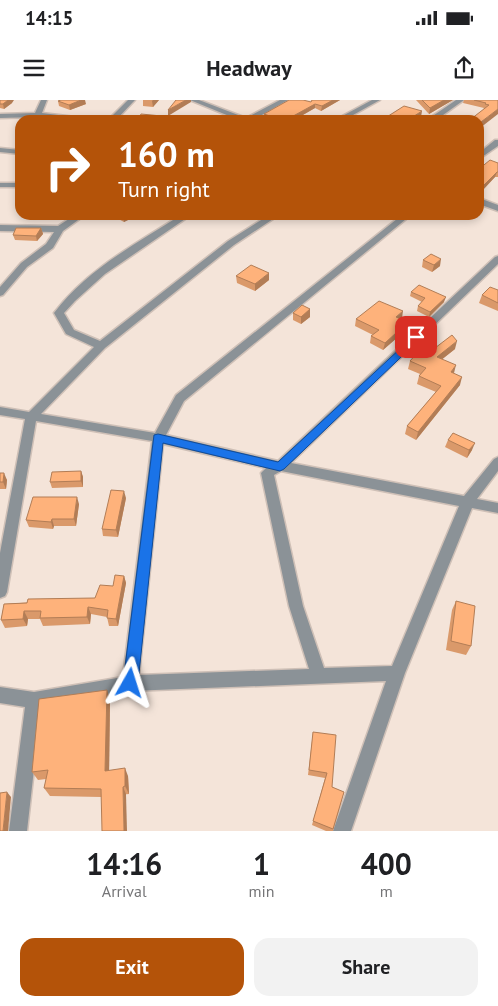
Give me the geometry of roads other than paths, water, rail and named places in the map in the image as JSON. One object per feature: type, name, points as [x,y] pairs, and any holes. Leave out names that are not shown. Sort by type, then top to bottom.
[{"type":"street","points":[[38,115],[44,100]]},
{"type":"street","points":[[117,115],[132,100]]},
{"type":"street","points":[[193,100],[206,101],[235,115]]},
{"type":"street","points":[[256,115],[284,100]]},
{"type":"street","points":[[349,115],[377,100]]},
{"type":"street","points":[[438,115],[461,100]]},
{"type":"street","points":[[0,116],[15,116]]},
{"type":"street","points":[[484,153],[498,142]]},
{"type":"street","points":[[0,150],[15,152]]},
{"type":"street","points":[[0,186],[15,186]]},
{"type":"street","points":[[484,203],[498,208]]},
{"type":"street","points":[[0,293],[24,266],[50,246],[60,228],[73,220]]},
{"type":"street","points":[[101,346],[70,332],[59,313],[67,302],[106,270],[179,220]]},
{"type":"street","points":[[0,592],[31,417],[101,346],[231,243],[266,220]]},
{"type":"street","points":[[130,683],[158,438],[180,398],[318,284],[401,220]]},
{"type":"street","points":[[0,228],[60,228]]},
{"type":"street","points":[[319,676],[296,606],[267,473],[280,466],[498,259]]},
{"type":"street","points":[[0,411],[158,438],[280,466],[498,508]]},
{"type":"street","points":[[342,831],[397,673],[468,502],[498,462]]},
{"type":"street","points":[[0,695],[34,700],[130,683],[397,673]]},
{"type":"street","points":[[18,831],[34,700]]}]
